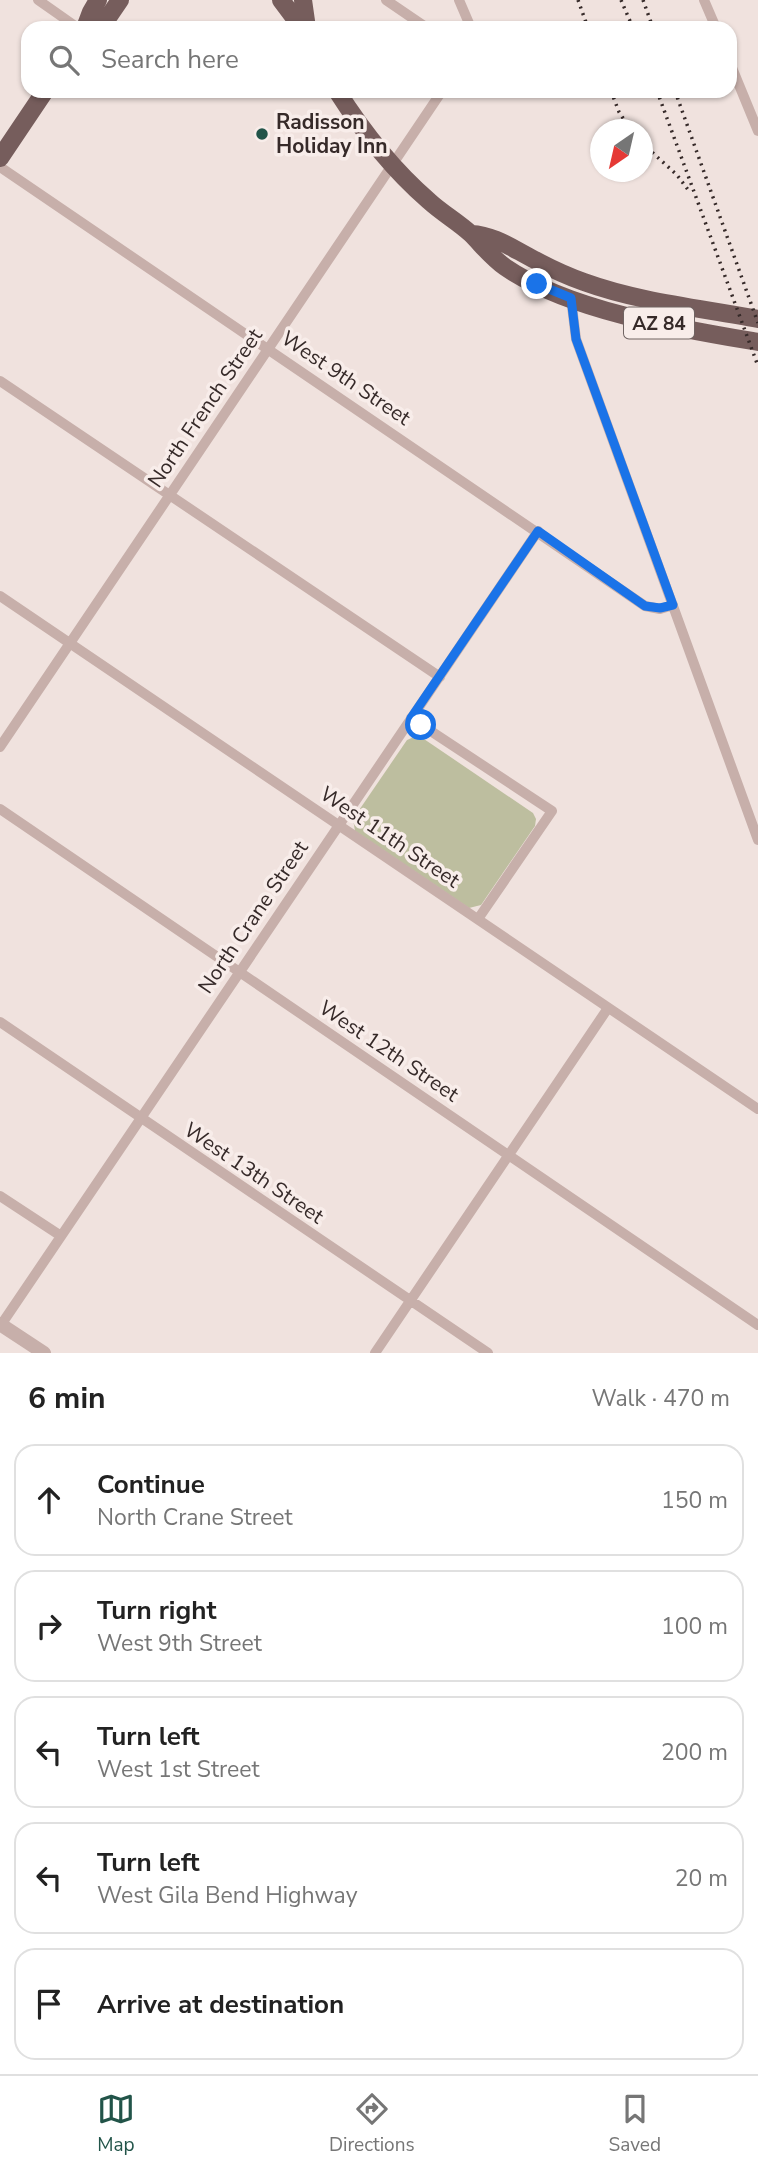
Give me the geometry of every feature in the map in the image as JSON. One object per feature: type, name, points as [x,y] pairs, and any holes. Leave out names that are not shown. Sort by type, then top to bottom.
[{"type":"main road","points":[[88,21],[98,0]]},
{"type":"main road","points":[[106,21],[120,0]]},
{"type":"main road","points":[[281,0],[298,21]]},
{"type":"main road","points":[[303,0],[304,21]]},
{"type":"main road","points":[[0,158],[40,98]]},
{"type":"main road","name":"AZ 84","points":[[342,98],[392,165],[428,201],[471,234],[488,253],[507,268],[571,298],[635,318],[758,342]]},
{"type":"main road","name":"AZ 84","points":[[471,234],[485,234],[534,260],[599,287],[758,319]]},
{"type":"street","points":[[38,0],[68,21]]},
{"type":"street","points":[[386,0],[417,21]]},
{"type":"street","points":[[459,0],[468,21]]},
{"type":"street","points":[[704,0],[713,21]]},
{"type":"street","points":[[737,80],[758,131]]},
{"type":"street","name":"North French Street","points":[[0,747],[437,98]]},
{"type":"street","name":"West 9th Street","points":[[0,167],[645,606],[660,608],[673,605]]},
{"type":"street","points":[[571,298],[576,339],[758,840]]},
{"type":"street","points":[[0,381],[440,677]]},
{"type":"street","name":"North Crane Street","points":[[0,1325],[538,531]]},
{"type":"street","name":"West 11th Street","points":[[0,596],[758,1109]]},
{"type":"street","points":[[411,718],[552,811],[478,919]]},
{"type":"street","name":"West 12th Street","points":[[0,809],[758,1325]]},
{"type":"street","points":[[375,1353],[608,1008]]},
{"type":"street","name":"West 13th Street","points":[[0,1022],[488,1353]]},
{"type":"street","points":[[0,1196],[61,1236]]},
{"type":"street","points":[[0,1325],[44,1353]]},
{"type":"green space","points":[[421,737],[533,813],[536,819],[535,826],[481,905],[469,908],[355,831],[353,819],[407,740]]},
{"type":"railway","points":[[578,0],[586,21]]},
{"type":"railway","points":[[621,0],[630,21]]},
{"type":"railway","points":[[643,0],[650,21]]},
{"type":"railway","points":[[614,98],[624,119]]},
{"type":"railway","points":[[660,98],[758,366]]},
{"type":"railway","points":[[678,98],[758,323]]},
{"type":"railway","points":[[653,153],[677,175],[689,191]]},
{"type":"place","name":"Radisson Holiday Inn","points":[[262,134]]},
{"type":"route","points":[[421,725],[411,718],[538,531],[645,606],[660,608],[673,605],[576,339],[571,298],[537,284]]}]
